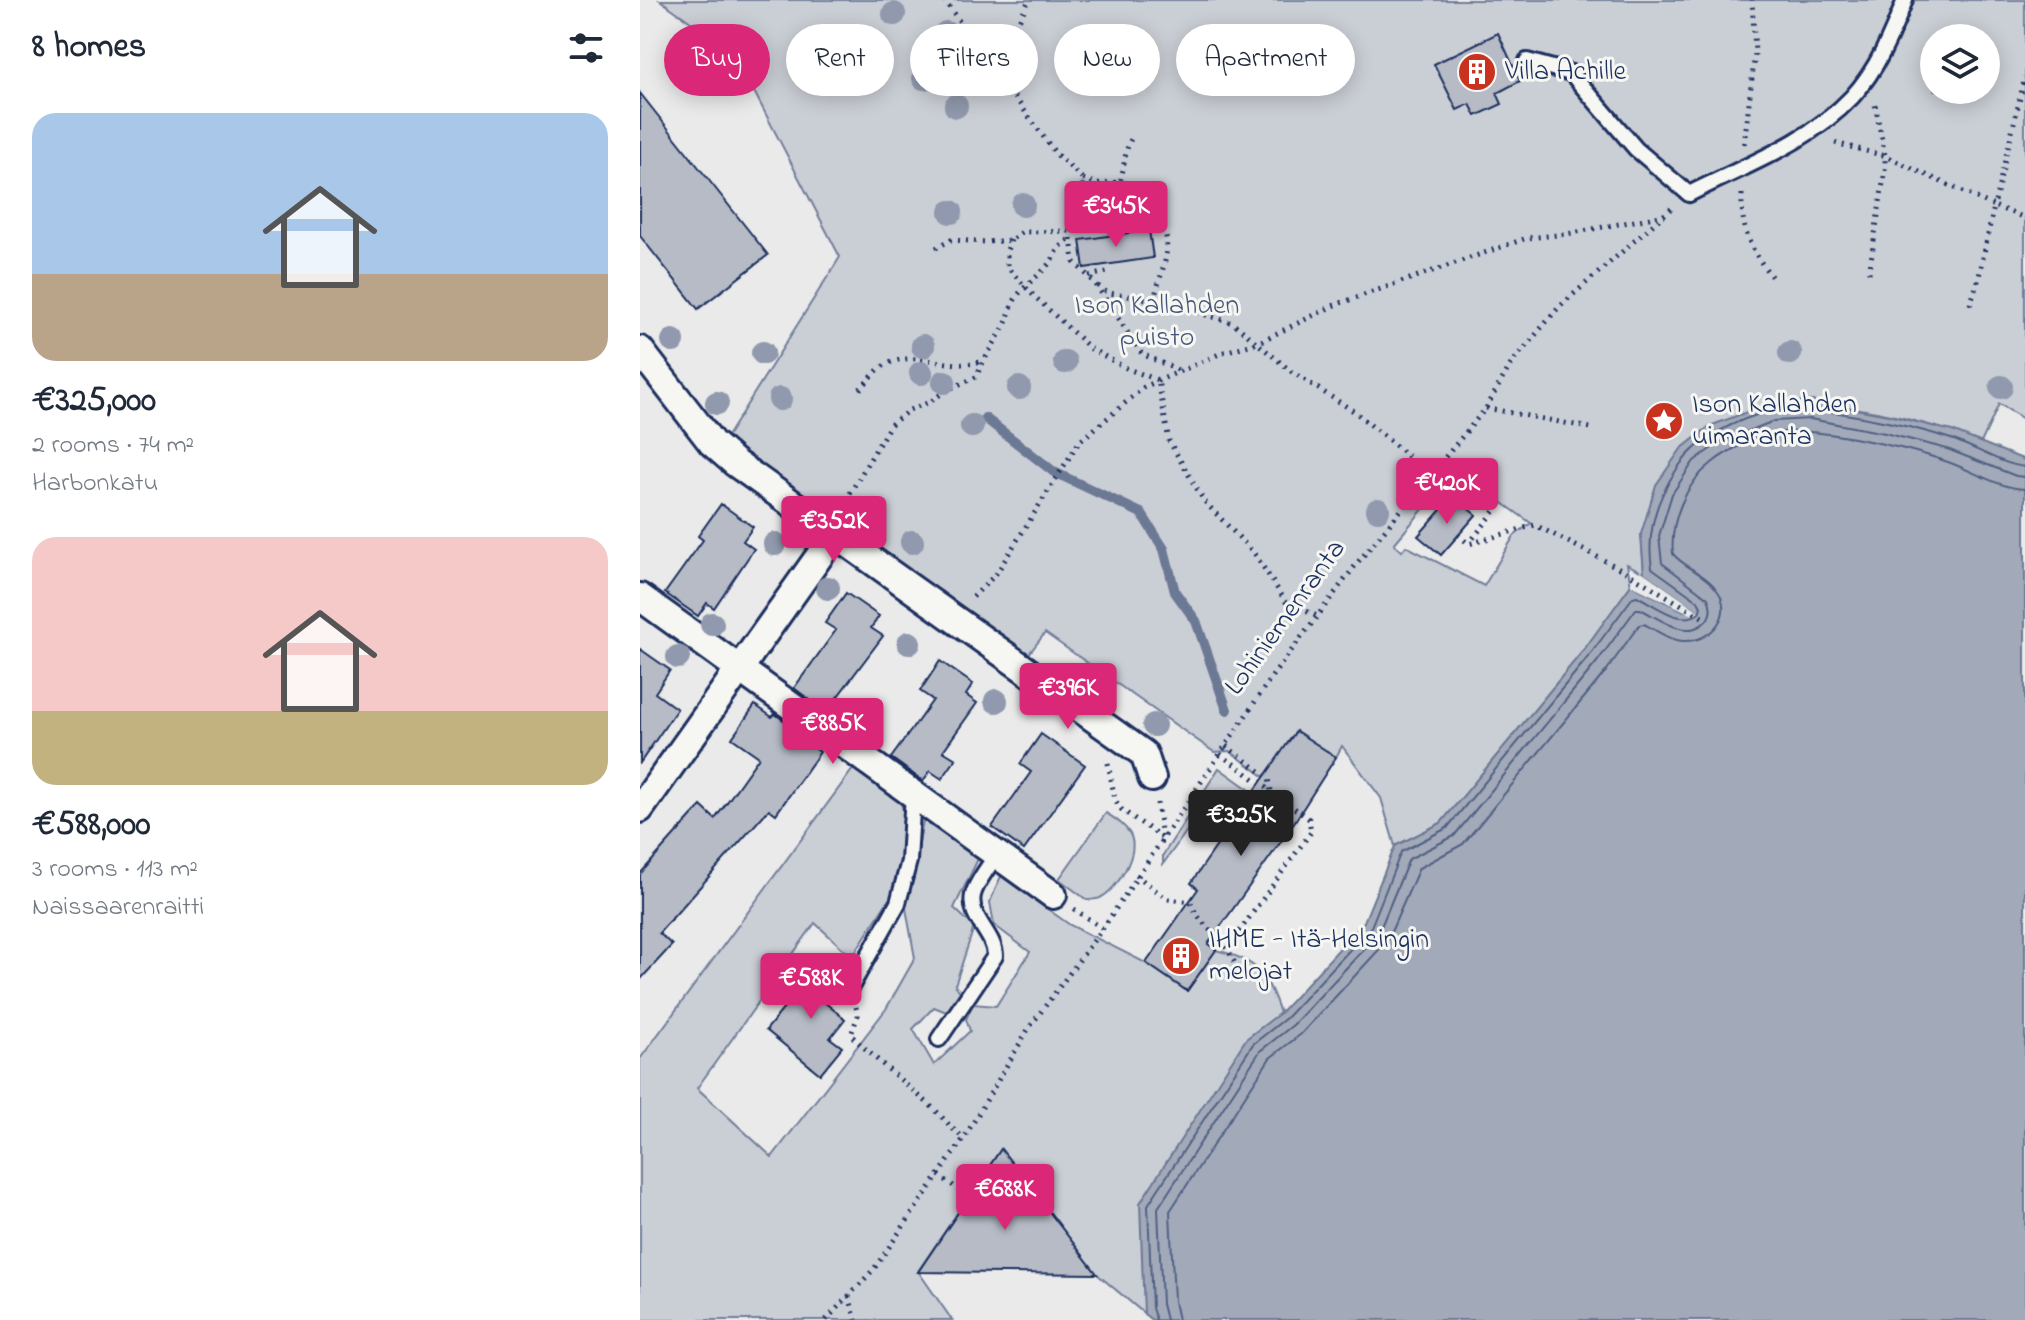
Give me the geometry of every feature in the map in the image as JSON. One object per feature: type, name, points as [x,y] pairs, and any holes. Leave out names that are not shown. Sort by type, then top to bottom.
[{"type":"street","points":[[640,350],[712,443],[1144,754],[1152,778]]},
{"type":"street","points":[[640,809],[835,534]]},
{"type":"street","points":[[640,597],[1053,895]]},
{"type":"lane","points":[[1527,61],[1571,73],[1636,149],[1689,194],[1798,141],[1852,97],[1875,64],[1905,0]]},
{"type":"lane","points":[[852,985],[898,903],[909,861],[913,794]]},
{"type":"lane","points":[[939,1039],[995,956],[995,945],[973,908],[974,893],[996,855]]},
{"type":"path","points":[[944,0],[961,24]]},
{"type":"path","points":[[1017,24],[1029,0]]},
{"type":"path","points":[[1752,0],[1755,53],[1746,112],[1742,212],[1751,249],[1774,280]]},
{"type":"path","points":[[1869,273],[1885,156],[1875,103],[1875,64]]},
{"type":"path","points":[[1970,305],[2025,77]]},
{"type":"path","points":[[1014,96],[1056,154],[1083,179],[1098,184],[1120,182],[1126,164],[1127,143],[1133,136]]},
{"type":"path","points":[[1798,141],[1818,140],[1885,156],[2025,218]]},
{"type":"path","points":[[1083,179],[1081,209],[1072,234],[1074,262],[1088,277],[1108,293],[1154,300],[1233,323],[1292,372],[1355,412],[1432,476]]},
{"type":"path","name":"Lohiniemenranta","points":[[826,1320],[874,1269],[964,1138],[1029,1028],[1103,928],[1273,675],[1358,562],[1486,408],[1511,364],[1559,307],[1689,194]]},
{"type":"path","points":[[1081,209],[1162,223],[1168,238],[1168,260],[1158,281],[1154,300]]},
{"type":"path","points":[[952,618],[996,574],[1079,442],[1144,387],[1224,352],[1257,343],[1335,305],[1527,238],[1567,234],[1665,215]]},
{"type":"path","points":[[1072,234],[1022,232],[1011,240],[1007,250],[1007,267],[1091,349],[1128,369],[1158,380]]},
{"type":"path","points":[[835,534],[837,515],[890,425],[909,410],[976,377],[1006,324],[1008,312],[1017,296],[1045,269],[1059,245],[1072,234]]},
{"type":"path","points":[[936,248],[951,240],[1011,240]]},
{"type":"path","points":[[1088,277],[1111,271]]},
{"type":"path","points":[[1094,282],[1142,354],[1178,370]]},
{"type":"path","points":[[860,389],[880,368],[900,360],[922,358],[951,366],[970,366],[983,361]]},
{"type":"path","points":[[1158,380],[1169,441],[1204,501],[1254,553],[1286,602],[1317,616]]},
{"type":"path","points":[[1486,408],[1596,429]]},
{"type":"path","points":[[1439,467],[1495,511],[1469,544]]},
{"type":"path","points":[[1469,544],[1535,525],[1621,569],[1702,617]]},
{"type":"path","points":[[1458,535],[1469,544]]},
{"type":"path","points":[[1226,746],[1269,778],[1271,791]]},
{"type":"path","points":[[1220,754],[1309,819],[1311,832],[1228,947]]},
{"type":"path","points":[[1159,817],[1163,838]]},
{"type":"path","points":[[1136,875],[1167,899],[1191,902],[1195,915],[1228,947],[1235,964]]},
{"type":"path","points":[[852,985],[858,1015],[851,1035],[887,1071],[941,1116],[950,1129],[964,1138]]},
{"type":"path","points":[[939,1175],[968,1197]]},
{"type":"path","points":[[849,1296],[856,1320]]},
{"type":"green space","name":"Ison Kallahden puisto","points":[[660,0],[2025,0],[2025,420],[1999,404],[1981,443],[1931,425],[1878,412],[1824,404],[1771,403],[1641,534],[1644,573],[1627,564],[1631,585],[1583,651],[1441,823],[1395,846],[1381,798],[1342,746],[1336,757],[1296,731],[1266,778],[1230,751],[1214,752],[1045,633],[1028,655],[726,438],[840,257],[756,96],[770,96],[770,24],[694,24]],"holes":[[[1456,470],[1531,523],[1514,536],[1484,586],[1406,546],[1402,551],[1394,544]]]},
{"type":"green space","points":[[1219,768],[1254,793],[1244,808],[1212,796],[1163,864],[1163,855]]},
{"type":"green space","points":[[853,769],[901,803],[905,818],[904,848],[891,896],[852,957],[815,923],[697,1088],[772,1157],[886,1009],[915,958],[905,903],[913,880],[923,820],[978,859],[954,908],[974,927],[955,985],[962,994],[949,1013],[934,1007],[913,1029],[934,1065],[970,1031],[966,1019],[973,1004],[996,1006],[1030,952],[994,925],[990,902],[1001,876],[1070,925],[1146,963],[1187,991],[1216,950],[1241,958],[1265,978],[1280,1013],[1152,1320],[1097,1274],[1001,1149],[918,1271],[952,1320],[640,1320],[640,1059]]},
{"type":"green space","points":[[1106,813],[1128,831],[1132,851],[1126,870],[1114,887],[1100,898],[1087,900],[1059,879]]},
{"type":"water","points":[[1812,401],[1952,431],[2025,460],[2025,1320],[1152,1320],[1144,1314],[1140,1203],[1246,1039],[1280,1013],[1364,922],[1395,846],[1441,823],[1583,651],[1631,585],[1684,611],[1695,609],[1644,573],[1641,534],[1656,485],[1681,449],[1710,426],[1771,403]]},
{"type":"pier","points":[[1640,570],[1699,613],[1695,616],[1631,585],[1631,581],[1686,607],[1641,576]]},
{"type":"building","name":"Villa Achille","points":[[1498,33],[1520,81],[1497,93],[1502,104],[1476,116],[1470,104],[1457,110],[1434,64]]},
{"type":"building","points":[[640,93],[768,255],[698,309],[640,236]]},
{"type":"building","points":[[1149,230],[1153,258],[1084,268],[1080,240]]},
{"type":"building","points":[[1453,496],[1476,515],[1441,555],[1418,536]]},
{"type":"building","points":[[721,504],[753,527],[743,541],[754,549],[714,608],[707,603],[698,616],[665,593],[703,540],[698,536]]},
{"type":"building","points":[[846,593],[879,616],[871,628],[883,636],[826,712],[794,688],[836,630],[825,623]]},
{"type":"building","points":[[640,649],[670,670],[655,693],[677,709],[640,763]]},
{"type":"building","points":[[940,661],[973,684],[966,695],[977,703],[943,751],[956,759],[942,779],[930,771],[923,781],[891,758],[933,700],[920,691]]},
{"type":"building","points":[[755,705],[772,717],[775,714],[807,737],[805,741],[820,752],[776,814],[769,809],[659,933],[672,945],[640,980],[640,874],[701,806],[715,819],[759,757],[732,738]]},
{"type":"building","points":[[1296,731],[1336,757],[1290,829],[1208,944],[1216,950],[1187,991],[1146,963],[1198,889],[1191,883]]},
{"type":"building","points":[[1041,734],[1085,765],[1024,850],[992,827],[1031,772],[1020,764]]},
{"type":"building","points":[[821,963],[841,979],[823,1001],[845,1019],[830,1038],[842,1047],[820,1074],[766,1030]]},
{"type":"building","points":[[1001,1149],[1097,1274],[918,1272]]},
{"type":"waterway","points":[[985,418],[1054,472],[1141,513],[1164,549],[1175,592],[1196,621],[1227,710]]},
{"type":"place","name":"Villa Achille","points":[[1477,72]]},
{"type":"place","name":"Ison Kallahden uimaranta","points":[[1664,421]]},
{"type":"place","name":"IHME - Itä-Helsingin melojat","points":[[1181,956]]}]
